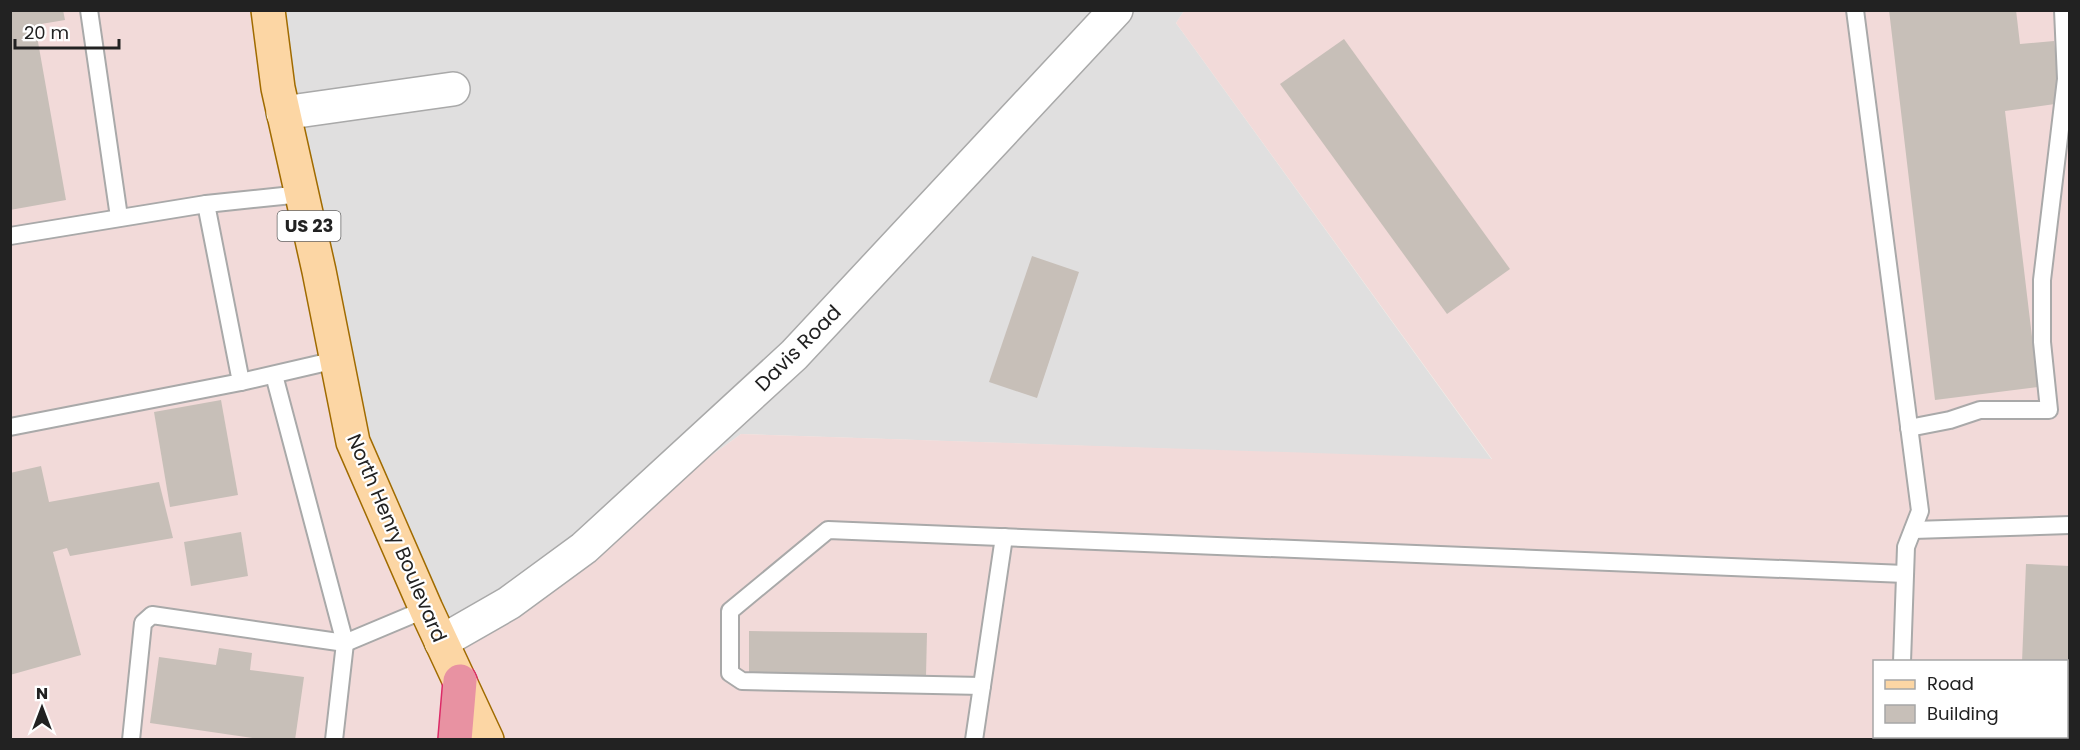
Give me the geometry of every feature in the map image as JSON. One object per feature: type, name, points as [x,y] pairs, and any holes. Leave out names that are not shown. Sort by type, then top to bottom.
[{"type":"highway","points":[[460,681],[479,739]]},
{"type":"main road","name":"North Henry Boulevard","points":[[268,10],[278,88],[353,442],[460,681]]},
{"type":"street","name":"Davis Road","points":[[441,642],[509,603],[584,548],[794,355],[1116,10]]},
{"type":"street","points":[[284,113],[453,88]]},
{"type":"lane","points":[[89,10],[119,217]]},
{"type":"lane","points":[[1855,10],[1920,511],[1906,547],[1902,660]]},
{"type":"lane","points":[[1909,428],[1950,420],[1980,410],[2049,410],[2042,342],[2042,280],[2066,79],[2063,10]]},
{"type":"lane","points":[[10,236],[206,204],[302,194]]},
{"type":"lane","points":[[206,204],[240,382]]},
{"type":"lane","points":[[10,427],[240,382],[336,360]]},
{"type":"lane","points":[[274,375],[345,642],[334,740]]},
{"type":"lane","points":[[1913,530],[2070,525]]},
{"type":"lane","points":[[982,686],[742,681],[730,673],[730,611],[828,530],[1905,574]]},
{"type":"lane","points":[[974,740],[1004,537]]},
{"type":"lane","points":[[131,740],[143,623],[152,615],[345,642],[426,609]]},
{"type":"shaded area","points":[[10,11],[274,11],[319,352],[441,651],[741,434],[1492,459],[1176,23],[1184,11],[2069,11],[2069,739],[11,739]]},
{"type":"shaded area","points":[[274,11],[1184,11],[1176,23],[1492,460],[741,434],[440,651],[319,352]]},
{"type":"building","points":[[10,10],[63,10],[65,20],[35,25],[66,200],[10,210]]},
{"type":"building","points":[[1889,10],[2016,10],[2020,44],[2054,41],[2062,103],[2005,111],[2038,387],[1935,400]]},
{"type":"building","points":[[1344,39],[1510,269],[1447,314],[1280,84]]},
{"type":"building","points":[[1032,256],[1079,272],[1037,398],[989,382]]},
{"type":"building","points":[[221,400],[238,495],[170,507],[154,412]]},
{"type":"building","points":[[41,466],[49,502],[159,482],[173,538],[70,556],[67,548],[53,552],[81,655],[10,675],[10,473]]},
{"type":"building","points":[[241,532],[248,576],[191,586],[184,542]]},
{"type":"building","points":[[2026,564],[2070,566],[2070,740],[2020,740],[2020,738],[2068,738],[2068,660],[2022,660]]},
{"type":"building","points":[[749,631],[927,633],[926,676],[749,674]]},
{"type":"building","points":[[219,648],[252,653],[250,670],[304,677],[295,740],[267,740],[150,723],[159,657],[216,665]]},
{"type":"building","points":[[1940,738],[1956,738],[1957,740],[1939,740]]}]
